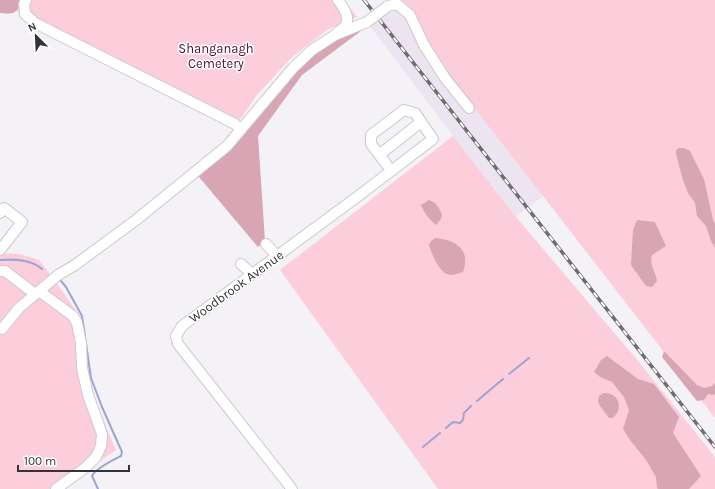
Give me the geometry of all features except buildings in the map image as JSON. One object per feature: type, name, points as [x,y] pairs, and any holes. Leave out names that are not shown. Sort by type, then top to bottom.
[{"type":"street","points":[[26,0],[24,4],[25,14],[35,23],[235,124],[241,130]]},
{"type":"street","points":[[335,35],[345,25],[347,18],[343,7],[338,0]]},
{"type":"street","points":[[1,329],[19,308],[58,275],[75,265],[136,220],[227,146],[293,68],[312,50],[335,35],[367,22],[388,6],[397,4],[410,15],[424,45],[445,78],[469,108]]},
{"type":"street","points":[[379,155],[421,122],[415,113],[404,110],[371,134],[371,144],[379,155],[387,165]]},
{"type":"street","name":"Woodbrook Avenue","points":[[292,489],[178,344],[176,336],[182,326],[433,139],[421,122]]},
{"type":"street","points":[[0,250],[22,222],[2,210]]},
{"type":"street","points":[[266,244],[277,256]]},
{"type":"street","points":[[241,264],[252,274]]},
{"type":"street","points":[[0,271],[5,271],[73,316],[77,323],[81,343],[82,368],[88,395],[102,434],[101,446],[96,457],[85,468],[56,489]]},
{"type":"shaded area","points":[[0,0],[23,0],[17,10],[9,14],[0,13]]},
{"type":"shaded area","points":[[387,0],[403,0],[415,15],[436,59],[543,196],[516,217],[369,25],[392,7]]},
{"type":"shaded area","points":[[369,25],[302,75],[258,136],[265,241],[258,247],[199,177],[201,172],[229,150],[248,130],[267,104],[299,66],[327,44]]},
{"type":"shaded area","points":[[679,148],[684,148],[690,151],[704,179],[713,220],[715,223],[715,248],[706,226],[697,216],[695,203],[688,193],[683,180],[676,154],[676,150]]},
{"type":"shaded area","points":[[429,200],[435,203],[442,215],[441,219],[436,225],[427,216],[421,205]]},
{"type":"shaded area","points":[[637,220],[655,222],[666,246],[652,255],[652,266],[657,281],[652,287],[646,286],[631,265],[633,230]]},
{"type":"shaded area","points":[[435,238],[449,241],[460,247],[465,257],[463,272],[450,275],[442,271],[434,258],[429,245]]},
{"type":"shaded area","points":[[664,351],[697,385],[704,388],[712,386],[715,383],[715,394],[708,394],[704,400],[697,401],[662,357]]},
{"type":"shaded area","points":[[607,356],[638,379],[654,384],[679,417],[673,433],[701,476],[689,489],[657,488],[656,477],[646,460],[623,429],[629,410],[624,397],[612,382],[600,377],[594,372],[601,360]]},
{"type":"shaded area","points":[[603,393],[613,395],[618,401],[618,410],[613,418],[609,418],[598,401],[599,396]]},
{"type":"green space","name":"Shanganagh Cemetery","points":[[0,0],[344,0],[357,17],[327,30],[291,58],[257,95],[234,128],[27,21],[17,11],[0,6]]},
{"type":"green space","points":[[403,0],[715,0],[715,418],[436,59],[415,15]]},
{"type":"green space","points":[[453,136],[516,217],[639,362],[715,457],[715,489],[438,489],[280,270]]},
{"type":"green space","points":[[0,253],[20,254],[39,260],[76,311],[91,393],[116,450],[58,489],[0,489]]},
{"type":"waterway","points":[[0,260],[28,261],[42,269]]},
{"type":"waterway","points":[[61,281],[66,287],[82,316],[91,378],[122,452],[121,456],[101,467],[92,476],[98,489]]},
{"type":"waterway","points":[[509,374],[529,358]]},
{"type":"waterway","points":[[477,401],[503,379]]},
{"type":"waterway","points":[[446,428],[453,422],[460,423],[463,420],[464,413],[471,406]]},
{"type":"waterway","points":[[423,447],[440,433]]},
{"type":"railway","points":[[364,0],[715,447]]}]
